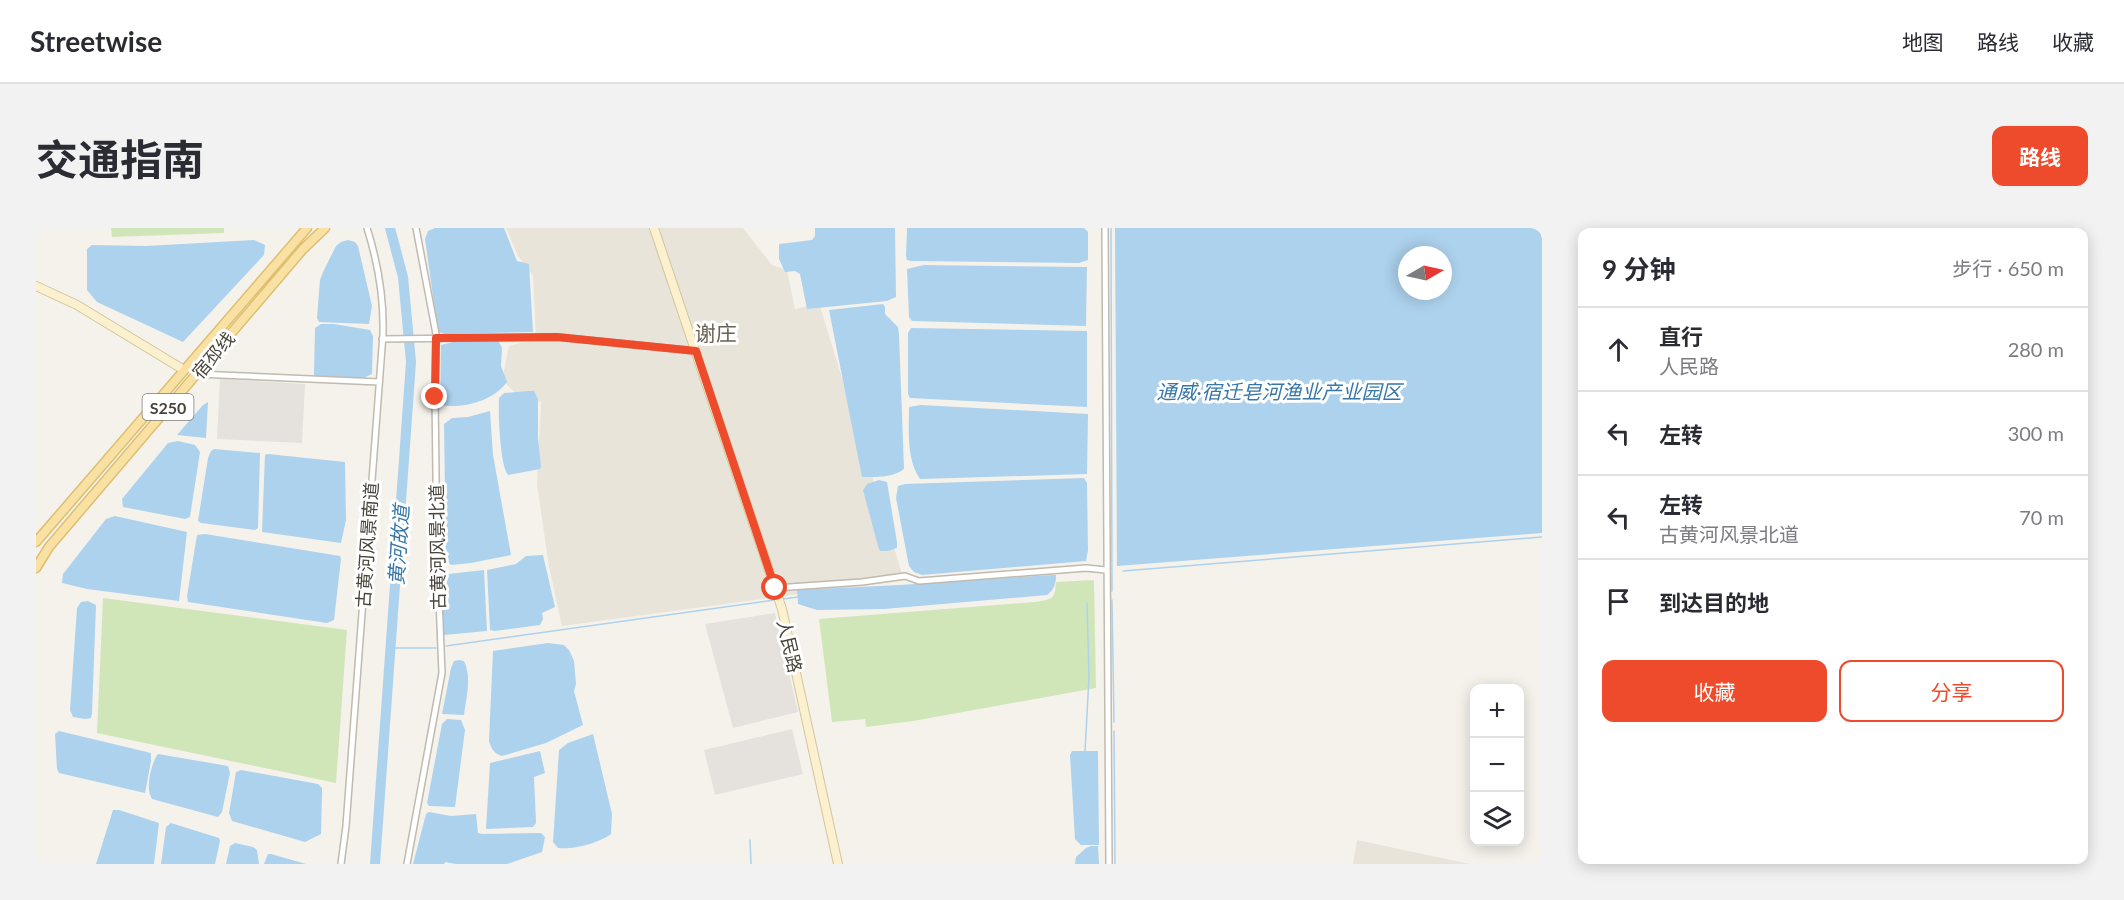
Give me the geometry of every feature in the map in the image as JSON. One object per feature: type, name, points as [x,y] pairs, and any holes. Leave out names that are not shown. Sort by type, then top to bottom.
[{"type":"main road","name":"宿邳线","points":[[36,568],[49,547],[303,249],[325,228]]},
{"type":"main road","name":"宿邳线","points":[[36,542],[304,231]]},
{"type":"street","name":"古黄河风景南道","points":[[342,864],[379,382],[385,339],[380,279],[367,228]]},
{"type":"street","name":"古黄河风景北道","points":[[407,864],[442,673],[433,338],[425,266],[416,228]]},
{"type":"street","name":"人民路","points":[[654,228],[775,588],[838,864]]},
{"type":"street","points":[[1105,228],[1109,864]]},
{"type":"street","points":[[36,286],[76,305],[184,370]]},
{"type":"street","points":[[385,339],[557,337],[696,351]]},
{"type":"street","points":[[197,374],[379,382]]},
{"type":"street","points":[[775,588],[862,582],[905,576],[919,581],[1086,568],[1106,570]]},
{"type":"shaded area","points":[[506,228],[743,228],[772,265],[787,270],[795,309],[819,303],[904,580],[562,626],[549,567],[537,484],[541,402],[519,396],[502,380],[509,346],[536,339],[533,276],[518,256]]},
{"type":"shaded area","points":[[220,379],[305,384],[302,443],[217,439]]},
{"type":"shaded area","points":[[775,613],[798,712],[733,728],[705,624]]},
{"type":"shaded area","points":[[792,729],[803,774],[715,795],[704,750]]},
{"type":"shaded area","points":[[1357,840],[1470,864],[1353,864]]},
{"type":"green space","points":[[111,228],[224,228],[224,233],[112,237]]},
{"type":"green space","points":[[1094,580],[1096,688],[913,721],[866,727],[865,719],[832,722],[819,619],[1035,602],[1052,598],[1056,582]]},
{"type":"green space","points":[[103,598],[347,630],[336,783],[97,733]]},
{"type":"water","points":[[435,228],[504,228],[517,261],[529,264],[533,332],[445,334],[438,332],[425,239],[428,231]]},
{"type":"water","points":[[815,228],[895,228],[896,297],[887,301],[807,309],[800,274],[795,271],[785,272],[779,259],[779,244],[812,240],[815,236]]},
{"type":"water","points":[[907,228],[1084,228],[1088,232],[1088,260],[1079,263],[911,261],[907,260],[906,256]]},
{"type":"water","name":"通威·宿迁皂河渔业产业园区","points":[[1115,228],[1542,228],[1542,533],[1117,566]]},
{"type":"water","points":[[254,240],[265,245],[264,255],[183,342],[97,302],[87,290],[87,249],[92,245],[146,246]]},
{"type":"water","points":[[348,240],[355,242],[358,246],[372,306],[369,324],[319,322],[317,318],[320,280],[336,246]]},
{"type":"water","points":[[924,265],[1087,267],[1086,326],[912,321],[909,317],[907,269]]},
{"type":"water","points":[[883,304],[885,314],[898,327],[899,334],[904,469],[889,475],[862,477],[829,310]]},
{"type":"water","points":[[321,324],[370,330],[373,336],[372,374],[361,379],[316,377],[314,375],[315,328]]},
{"type":"water","points":[[911,328],[1087,331],[1087,407],[910,398],[908,394],[908,333]]},
{"type":"water","points":[[465,339],[498,340],[502,348],[501,366],[507,382],[486,399],[459,406],[440,405],[441,345]]},
{"type":"water","points":[[534,391],[538,399],[541,467],[508,475],[501,450],[499,398],[504,393]]},
{"type":"water","points":[[208,402],[206,438],[177,435],[203,405]]},
{"type":"water","points":[[921,405],[1088,414],[1087,474],[920,479],[910,453],[909,407]]},
{"type":"water","points":[[490,411],[493,455],[511,555],[451,565],[446,560],[444,424],[452,418],[468,417]]},
{"type":"water","points":[[178,441],[195,445],[200,452],[190,517],[185,519],[123,507],[122,499],[168,443]]},
{"type":"water","points":[[214,449],[260,453],[258,528],[255,530],[198,521],[208,458]]},
{"type":"water","points":[[265,455],[345,462],[346,520],[341,543],[262,532]]},
{"type":"water","points":[[1084,478],[1087,483],[1088,550],[1086,561],[922,575],[914,572],[909,566],[896,498],[898,486]]},
{"type":"water","points":[[879,480],[887,482],[897,542],[897,548],[888,551],[880,551],[863,490],[867,484]]},
{"type":"water","points":[[115,516],[187,532],[179,601],[87,589],[62,583],[63,574],[106,519]]},
{"type":"water","points":[[205,534],[340,556],[334,620],[327,623],[188,602],[197,535]]},
{"type":"water","points":[[543,555],[555,607],[542,613],[543,619],[540,625],[490,630],[487,570],[516,564],[526,556]]},
{"type":"water","points":[[484,570],[487,631],[444,635],[441,580],[448,574]]},
{"type":"water","points":[[1056,575],[1055,584],[1047,595],[884,609],[817,610],[798,604],[797,590]]},
{"type":"water","points":[[88,601],[96,605],[92,713],[91,718],[85,719],[73,717],[70,710],[77,608],[81,602]]},
{"type":"water","points":[[548,643],[564,645],[574,661],[576,684],[574,691],[583,725],[546,743],[502,756],[494,751],[489,741],[493,651]]},
{"type":"water","points":[[454,661],[464,661],[468,674],[464,715],[442,714],[451,668]]},
{"type":"water","points":[[447,719],[461,720],[465,730],[455,807],[429,806],[427,803],[442,724]]},
{"type":"water","points":[[59,731],[151,753],[145,793],[59,773],[55,734]]},
{"type":"water","points":[[593,734],[612,814],[611,834],[586,845],[558,848],[553,842],[559,750],[568,743]]},
{"type":"water","points":[[540,751],[545,773],[534,777],[536,823],[533,827],[486,829],[490,763]]},
{"type":"water","points":[[1072,751],[1098,751],[1099,845],[1081,845],[1075,839],[1070,755]]},
{"type":"water","points":[[158,754],[228,766],[230,773],[222,812],[218,817],[152,799],[149,789],[150,776]]},
{"type":"water","points":[[241,770],[318,784],[322,788],[321,834],[305,842],[232,821],[229,813],[236,772]]},
{"type":"water","points":[[113,810],[159,823],[154,864],[96,864]]},
{"type":"water","points":[[429,812],[451,816],[476,814],[478,833],[482,834],[541,833],[545,837],[542,852],[507,864],[445,862],[444,864],[413,864],[426,814]]},
{"type":"water","points":[[171,823],[219,838],[215,864],[161,864],[166,827]]},
{"type":"water","points":[[235,843],[257,850],[259,864],[226,864],[230,846]]},
{"type":"water","points":[[1091,846],[1098,846],[1099,864],[1075,864],[1076,857]]},
{"type":"water","points":[[268,854],[271,854],[306,864],[264,864]]},
{"type":"waterway","name":"黄河故道","points":[[375,864],[411,362],[403,277],[390,228]]},
{"type":"waterway","points":[[1111,228],[1112,591]]},
{"type":"waterway","points":[[1123,571],[1542,537]]},
{"type":"waterway","points":[[783,599],[798,597]]},
{"type":"waterway","points":[[446,646],[775,600]]},
{"type":"waterway","points":[[1112,600],[1114,722]]},
{"type":"waterway","points":[[1085,751],[1089,677],[1087,603]]},
{"type":"waterway","points":[[392,648],[436,648]]},
{"type":"waterway","points":[[1114,731],[1115,864]]},
{"type":"waterway","points":[[750,840],[751,864]]},
{"type":"district","name":"谢庄","points":[[716,332]]},
{"type":"route","points":[[435,397],[436,338],[557,337],[696,351],[775,588]]}]
